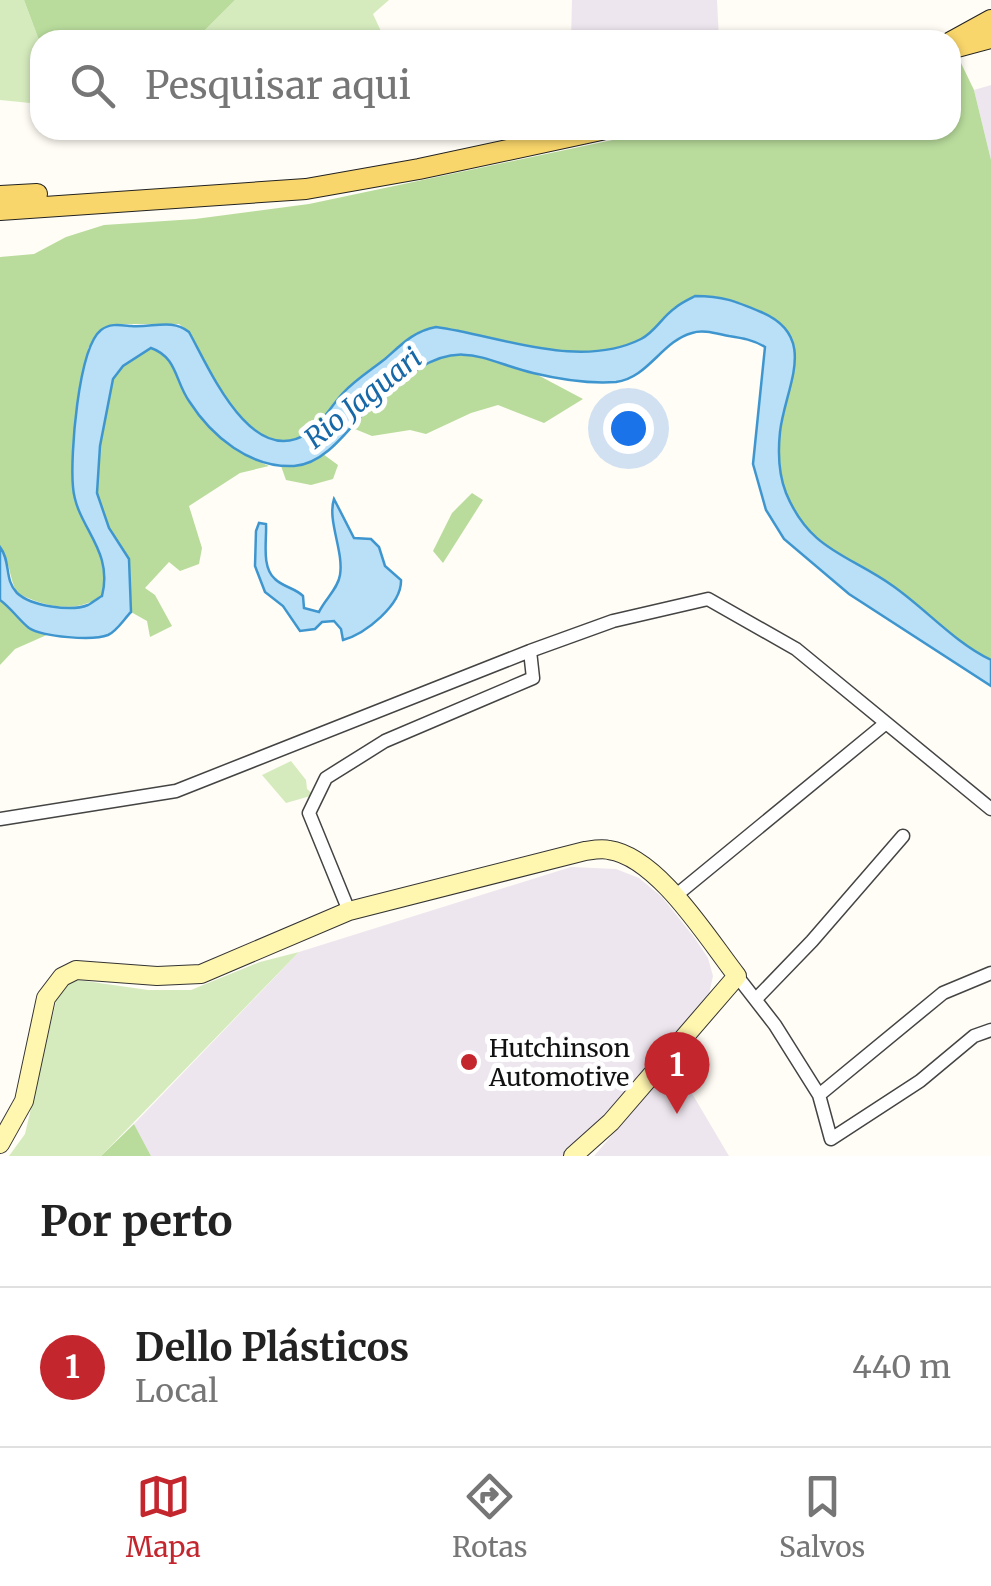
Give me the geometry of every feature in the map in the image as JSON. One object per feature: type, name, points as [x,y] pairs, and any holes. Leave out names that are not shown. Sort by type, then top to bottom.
[{"type":"main road","points":[[961,39],[991,20]]},
{"type":"main road","points":[[961,47],[991,38]]},
{"type":"main road","points":[[0,196],[332,176],[510,140]]},
{"type":"main road","points":[[0,210],[306,189],[554,140]]},
{"type":"street","points":[[0,820],[176,790],[530,650],[613,621],[708,599],[796,649],[991,808]]},
{"type":"street","points":[[349,910],[309,813],[326,778],[385,741],[533,678],[530,650]]},
{"type":"street","points":[[674,897],[886,722]]},
{"type":"street","points":[[756,998],[812,941],[903,836]]},
{"type":"street","points":[[0,1144],[24,1101],[46,998],[62,976],[76,970],[157,976],[201,974],[349,910],[585,851],[608,849],[630,857],[651,872],[674,897],[756,998],[819,1095],[831,1139],[920,1081],[974,1036],[991,1030]]},
{"type":"street","points":[[819,1095],[943,993],[991,972]]},
{"type":"street","points":[[574,1156],[611,1122],[737,976]]},
{"type":"shaded area","points":[[572,0],[717,0],[718,30],[571,30]]},
{"type":"shaded area","points":[[991,85],[991,160],[974,90]]},
{"type":"shaded area","points":[[571,867],[616,869],[639,878],[662,897],[694,937],[708,958],[713,976],[709,994],[603,1122],[569,1156],[151,1156],[134,1124],[299,952]]},
{"type":"shaded area","points":[[674,1063],[729,1156],[594,1156]]},
{"type":"green space","points":[[0,0],[24,0],[35,30],[30,30],[30,103],[0,100]]},
{"type":"green space","points":[[24,0],[235,0],[205,30],[35,30]]},
{"type":"green space","points":[[235,0],[389,0],[373,14],[380,30],[205,30]]},
{"type":"green space","points":[[961,63],[974,90],[991,160],[991,660],[953,635],[894,586],[834,553],[812,534],[795,511],[784,485],[779,457],[793,368],[792,337],[673,309],[645,337],[598,352],[543,349],[436,327],[428,329],[409,339],[353,384],[308,433],[288,441],[269,438],[235,411],[189,332],[179,324],[117,324],[101,330],[88,348],[80,513],[95,538],[106,578],[102,596],[71,607],[38,602],[17,593],[0,547],[0,257],[34,254],[66,237],[104,225],[195,219],[309,204],[613,140],[961,140]]},
{"type":"green space","points":[[152,348],[167,358],[185,395],[207,423],[235,448],[269,466],[240,473],[189,506],[202,548],[199,564],[180,571],[169,562],[145,588],[155,595],[172,626],[150,637],[147,621],[131,612],[129,560],[109,528],[97,493],[100,446],[113,379],[123,366]]},
{"type":"green space","points":[[471,353],[534,373],[583,399],[544,423],[498,405],[426,434],[410,430],[372,436],[350,427],[419,368],[453,355]]},
{"type":"green space","points":[[323,454],[338,465],[333,479],[311,485],[286,480],[281,466],[300,466]]},
{"type":"green space","points":[[472,493],[483,500],[443,563],[433,551],[452,513]]},
{"type":"green space","points":[[0,600],[29,624],[49,634],[15,649],[0,665]]},
{"type":"green space","points":[[291,761],[314,795],[286,803],[262,775]]},
{"type":"green space","points":[[299,952],[101,1156],[9,1156],[25,1134],[57,997],[66,983],[78,980],[148,990],[191,990],[260,962]]},
{"type":"green space","points":[[134,1124],[151,1156],[101,1156]]},
{"type":"water","name":"Rio Jaguari","points":[[695,296],[721,298],[752,308],[779,322],[790,335],[794,364],[779,455],[786,493],[796,512],[807,528],[832,549],[893,586],[991,660],[991,686],[849,594],[784,539],[766,510],[753,464],[765,347],[706,332],[681,337],[637,374],[616,382],[553,377],[475,356],[434,360],[380,396],[330,449],[294,466],[262,462],[221,438],[189,401],[171,363],[151,348],[123,366],[113,379],[100,446],[97,493],[109,528],[129,559],[131,612],[108,635],[68,637],[29,628],[0,600],[0,547],[10,582],[23,598],[72,608],[88,605],[102,596],[103,565],[80,514],[72,472],[81,380],[93,341],[104,328],[169,324],[189,332],[235,411],[269,438],[288,441],[308,433],[353,384],[409,339],[428,329],[436,327],[566,351],[617,348],[641,339],[670,312]]},
{"type":"water","points":[[334,499],[354,538],[371,539],[379,547],[385,566],[401,580],[400,590],[381,617],[343,640],[334,621],[300,631],[283,606],[265,592],[255,566],[256,531],[259,523],[266,524],[266,561],[271,574],[303,596],[304,608],[319,612],[340,575]]},
{"type":"place","name":"Hutchinson Automotive","points":[[469,1062]]},
{"type":"place","name":"Dello Plásticos","points":[[677,1114]]}]
